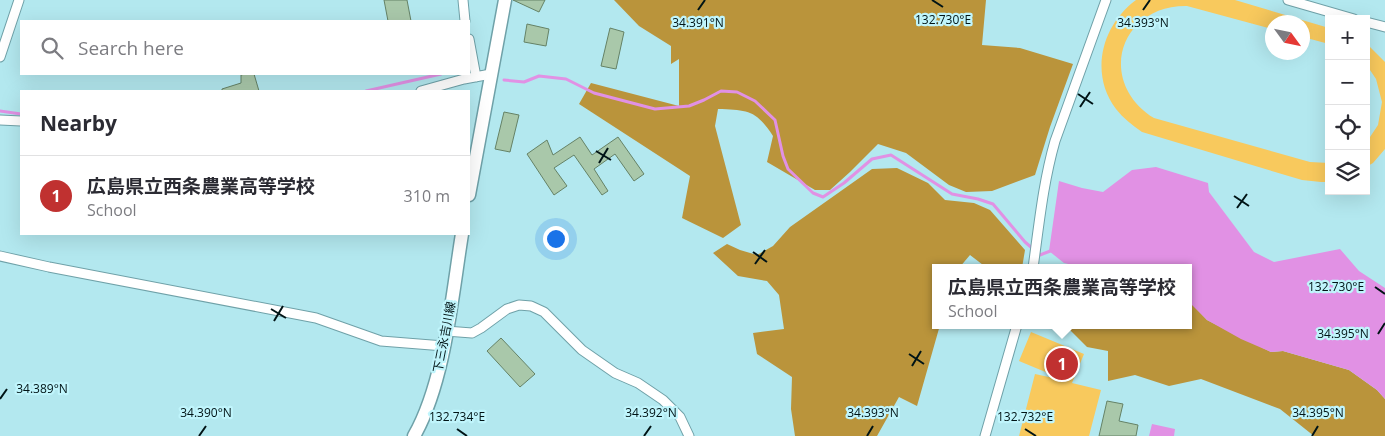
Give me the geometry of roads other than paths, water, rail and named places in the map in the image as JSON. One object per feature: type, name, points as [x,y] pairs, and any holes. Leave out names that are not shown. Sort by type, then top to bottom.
[{"type":"main road","points":[[470,190],[505,0]]},
{"type":"main road","name":"下三永吉川線","points":[[414,436],[434,388],[444,346],[462,235]]},
{"type":"street","points":[[0,57],[19,0]]},
{"type":"street","points":[[462,0],[465,20]]},
{"type":"street","points":[[1034,264],[1040,208],[1048,164],[1106,0]]},
{"type":"street","points":[[1288,0],[1340,15]]},
{"type":"street","points":[[1370,23],[1385,27]]},
{"type":"street","points":[[470,44],[476,76]]},
{"type":"street","points":[[425,90],[476,76],[491,74]]},
{"type":"street","points":[[0,120],[20,121]]},
{"type":"street","points":[[0,256],[316,318],[381,341],[444,346]]},
{"type":"street","points":[[446,331],[472,333],[507,309],[519,305],[531,306],[544,312],[582,350],[615,373],[638,383],[663,400],[680,417],[690,436]]},
{"type":"street","points":[[985,436],[1016,329]]},
{"type":"waterway","points":[[370,90],[437,75]]},
{"type":"waterway","points":[[504,80],[524,82],[539,76],[566,79],[594,93],[655,109],[689,106],[721,91],[737,92],[755,101],[775,120],[788,169],[813,193],[823,197],[844,183],[872,159],[891,155],[952,194],[993,204],[1025,242],[1040,255],[1053,250]]},
{"type":"waterway","points":[[0,111],[20,114]]},
{"type":"place","name":"広島県立西条農業高等学校","points":[[1062,364]]}]
